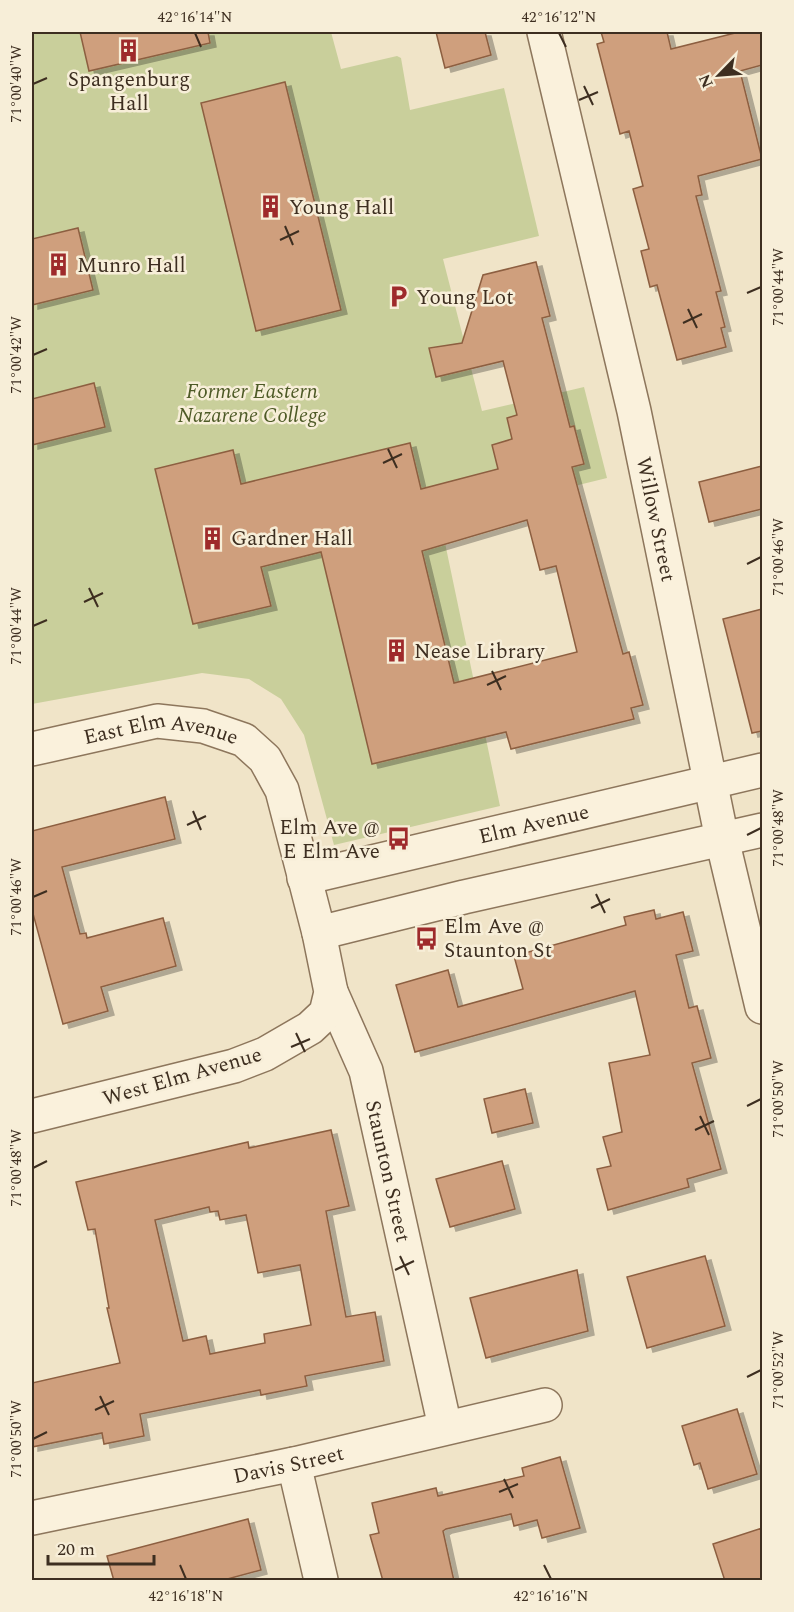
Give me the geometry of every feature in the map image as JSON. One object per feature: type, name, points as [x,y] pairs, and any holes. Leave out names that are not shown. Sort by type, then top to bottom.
[{"type":"street","name":"Willow Street","points":[[544,32],[634,411],[722,839],[762,1007]]},
{"type":"street","name":"East Elm Avenue","points":[[32,749],[158,722],[204,726],[244,740],[265,759],[282,790],[304,878]]},
{"type":"street","name":"Elm Avenue","points":[[304,878],[762,770]]},
{"type":"street","points":[[319,933],[464,897],[762,830]]},
{"type":"street","points":[[304,878],[319,933],[331,992]]},
{"type":"street","name":"West Elm Avenue","points":[[32,1116],[234,1066],[265,1054],[310,1028],[326,1013],[331,992]]},
{"type":"street","name":"Staunton Street","points":[[331,992],[366,1071],[445,1427]]},
{"type":"street","name":"Davis Street","points":[[32,1518],[294,1464],[545,1405]]},
{"type":"street","points":[[294,1464],[321,1581]]},
{"type":"green space","name":"Former Eastern Nazarene College","points":[[32,32],[331,32],[341,69],[397,56],[401,58],[410,110],[504,88],[539,236],[443,259],[482,411],[584,387],[607,478],[440,519],[500,806],[334,845],[304,735],[281,699],[249,679],[202,673],[32,704]]},
{"type":"building","name":"Spangenburg Hall","points":[[80,32],[208,32],[210,43],[89,71]]},
{"type":"building","points":[[436,32],[485,32],[491,55],[445,68]]},
{"type":"building","points":[[601,32],[667,32],[671,49],[739,32],[762,32],[762,65],[740,71],[762,159],[698,176],[702,195],[696,196],[721,291],[716,292],[725,327],[721,328],[726,347],[677,360],[657,285],[650,287],[641,251],[649,249],[633,189],[643,186],[629,131],[620,134],[597,44],[604,42]]},
{"type":"building","name":"Young Hall","points":[[285,82],[341,310],[256,331],[201,103]]},
{"type":"building","name":"Munro Hall","points":[[78,228],[93,290],[32,305],[32,239]]},
{"type":"building","points":[[536,262],[550,316],[542,318],[570,427],[574,426],[584,464],[572,467],[623,654],[629,652],[643,705],[631,708],[634,719],[511,749],[506,732],[372,764],[321,552],[261,567],[271,606],[193,624],[155,469],[233,450],[241,484],[410,443],[421,489],[498,469],[492,445],[512,439],[507,418],[517,415],[503,361],[436,377],[429,348],[462,343],[483,275]],"holes":[[[527,520],[540,570],[556,566],[577,652],[454,683],[422,551]]]},
{"type":"building","points":[[94,383],[105,427],[32,445],[32,399]]},
{"type":"building","points":[[762,466],[762,509],[709,522],[699,482]]},
{"type":"building","points":[[762,609],[762,731],[752,733],[723,619]]},
{"type":"building","points":[[165,797],[175,839],[62,867],[80,934],[86,933],[87,938],[163,918],[176,966],[101,987],[108,1011],[63,1024],[32,910],[32,831]]},
{"type":"building","points":[[654,910],[656,919],[683,912],[693,951],[676,955],[689,1008],[697,1006],[711,1058],[692,1063],[721,1169],[687,1179],[689,1187],[608,1210],[597,1169],[611,1166],[603,1137],[622,1132],[609,1063],[650,1055],[635,991],[415,1052],[396,985],[448,970],[458,1007],[523,989],[514,956],[626,925],[624,917]]},
{"type":"building","points":[[525,1089],[533,1123],[492,1133],[484,1099]]},
{"type":"building","points":[[331,1130],[349,1206],[326,1211],[346,1317],[375,1312],[384,1361],[305,1376],[307,1386],[261,1395],[260,1390],[140,1414],[144,1436],[104,1444],[102,1433],[32,1447],[32,1383],[120,1363],[107,1308],[109,1308],[95,1229],[88,1230],[76,1182],[248,1142],[249,1148]],"holes":[[[209,1207],[210,1212],[218,1211],[220,1220],[246,1215],[258,1273],[300,1265],[311,1325],[264,1334],[265,1343],[210,1354],[206,1336],[183,1341],[155,1220]]]},
{"type":"building","points":[[502,1161],[515,1209],[450,1227],[436,1179]]},
{"type":"building","points":[[705,1256],[725,1326],[647,1348],[627,1277]]},
{"type":"building","points":[[577,1270],[588,1331],[486,1358],[470,1298]]},
{"type":"building","points":[[737,1409],[757,1474],[708,1489],[700,1463],[694,1465],[682,1426]]},
{"type":"building","points":[[560,1457],[580,1528],[542,1538],[537,1520],[514,1526],[511,1514],[446,1529],[443,1531],[454,1581],[383,1581],[370,1535],[379,1533],[372,1503],[436,1488],[438,1496],[524,1476],[522,1468]]},
{"type":"building","points":[[248,1519],[261,1570],[220,1581],[114,1581],[107,1556]]},
{"type":"building","points":[[762,1528],[762,1581],[725,1581],[713,1544]]},
{"type":"place","name":"Spangenburg Hall","points":[[129,51]]},
{"type":"place","name":"Young Hall","points":[[271,207]]},
{"type":"place","name":"Munro Hall","points":[[59,265]]},
{"type":"place","name":"Young Lot","points":[[398,297]]},
{"type":"place","name":"Gardner Hall","points":[[213,538]]},
{"type":"place","name":"Nease Library","points":[[396,651]]},
{"type":"place","name":"Elm Ave @ E Elm Ave","points":[[398,839]]},
{"type":"place","name":"Elm Ave @ Staunton St","points":[[426,938]]}]
